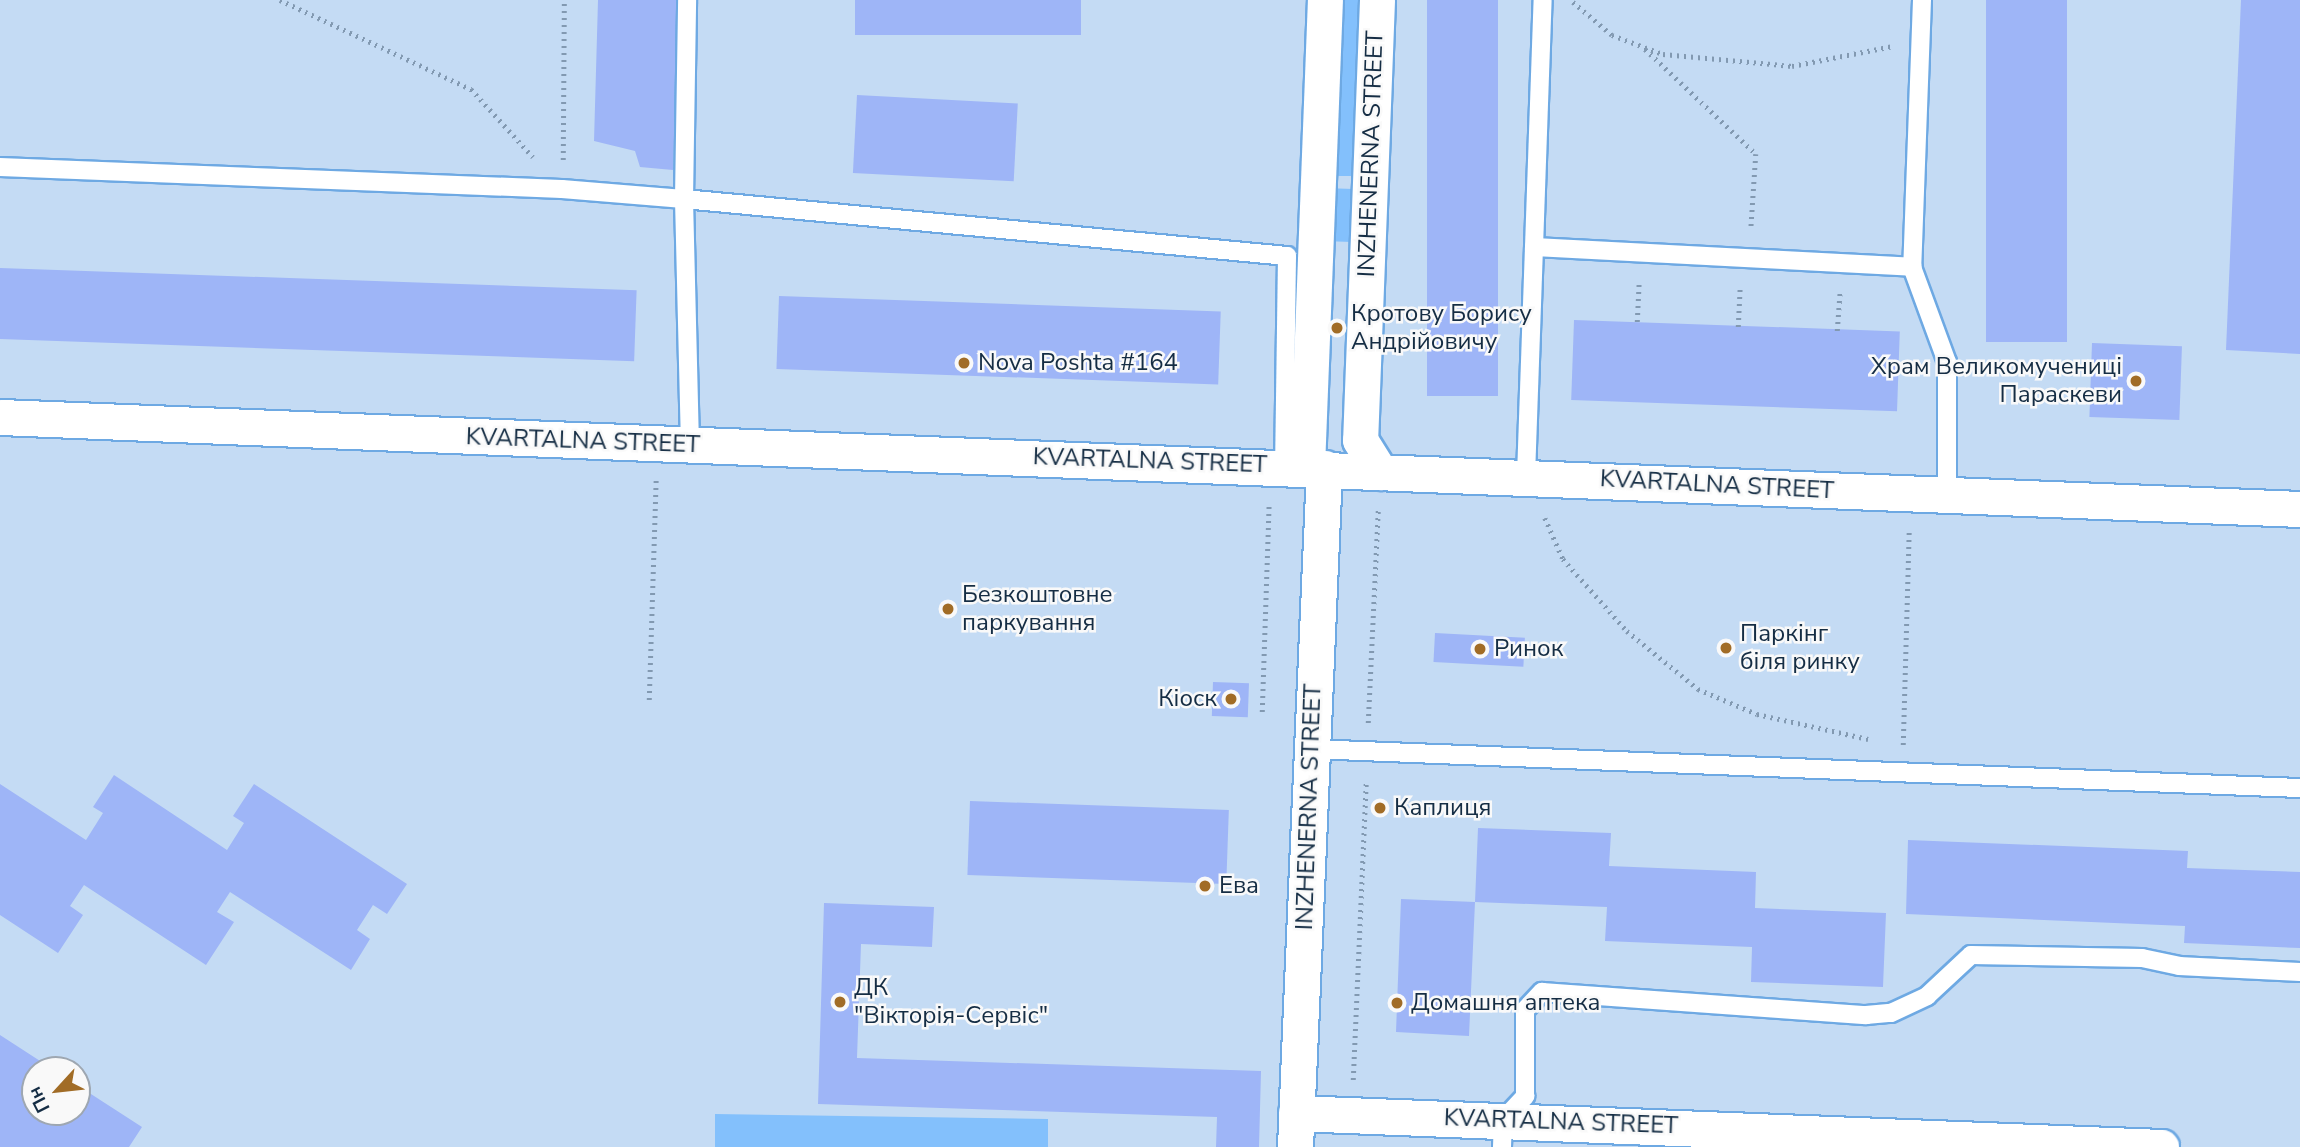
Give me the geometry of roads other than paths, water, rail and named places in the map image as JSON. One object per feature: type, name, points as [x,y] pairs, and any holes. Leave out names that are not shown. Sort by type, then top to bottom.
[{"type":"street","name":"INZHENERNA STREET","points":[[1296,1130],[1311,749],[1296,466],[1325,0]]},
{"type":"street","name":"INZHENERNA STREET","points":[[1377,0],[1360,440],[1380,472]]},
{"type":"street","name":"KVARTALNA STREET","points":[[0,417],[1296,466],[1380,472],[2300,509]]},
{"type":"street","name":"KVARTALNA STREET","points":[[1296,1130],[1351,1115],[1503,1133],[2161,1147]]},
{"type":"lane","points":[[674,444],[684,199],[687,0]]},
{"type":"lane","points":[[1526,476],[1543,0]]},
{"type":"lane","points":[[1922,0],[1912,267],[1947,362],[1947,495]]},
{"type":"lane","points":[[0,167],[562,189],[684,199]]},
{"type":"lane","name":"INZHENERNA STREET","points":[[684,199],[1287,256],[1296,466]]},
{"type":"lane","points":[[1534,247],[1912,267]]},
{"type":"lane","points":[[1311,749],[1902,770],[2300,788]]},
{"type":"lane","points":[[1503,1133],[1524,1096],[1525,1010],[1542,992],[1866,1014],[1891,1013],[1927,996],[1971,955],[2142,958],[2179,966],[2300,972]]},
{"type":"place","name":"Кротову Борису Андрійовичу","points":[[1337,328]]},
{"type":"place","name":"Nova Poshta #164","points":[[964,363]]},
{"type":"place","name":"Храм Великомучениці Параскеви","points":[[2136,381]]},
{"type":"place","name":"Безкоштовне паркування","points":[[948,609]]},
{"type":"place","name":"Паркінг біля ринку","points":[[1726,648]]},
{"type":"place","name":"Ринок","points":[[1480,649]]},
{"type":"place","name":"Кіоск","points":[[1231,699]]},
{"type":"place","name":"Каплиця","points":[[1380,808]]},
{"type":"place","name":"Ева","points":[[1205,886]]},
{"type":"place","name":"ДК \"Вікторія-Сервіс\"","points":[[840,1002]]},
{"type":"place","name":"Домашня аптека","points":[[1397,1003]]}]
